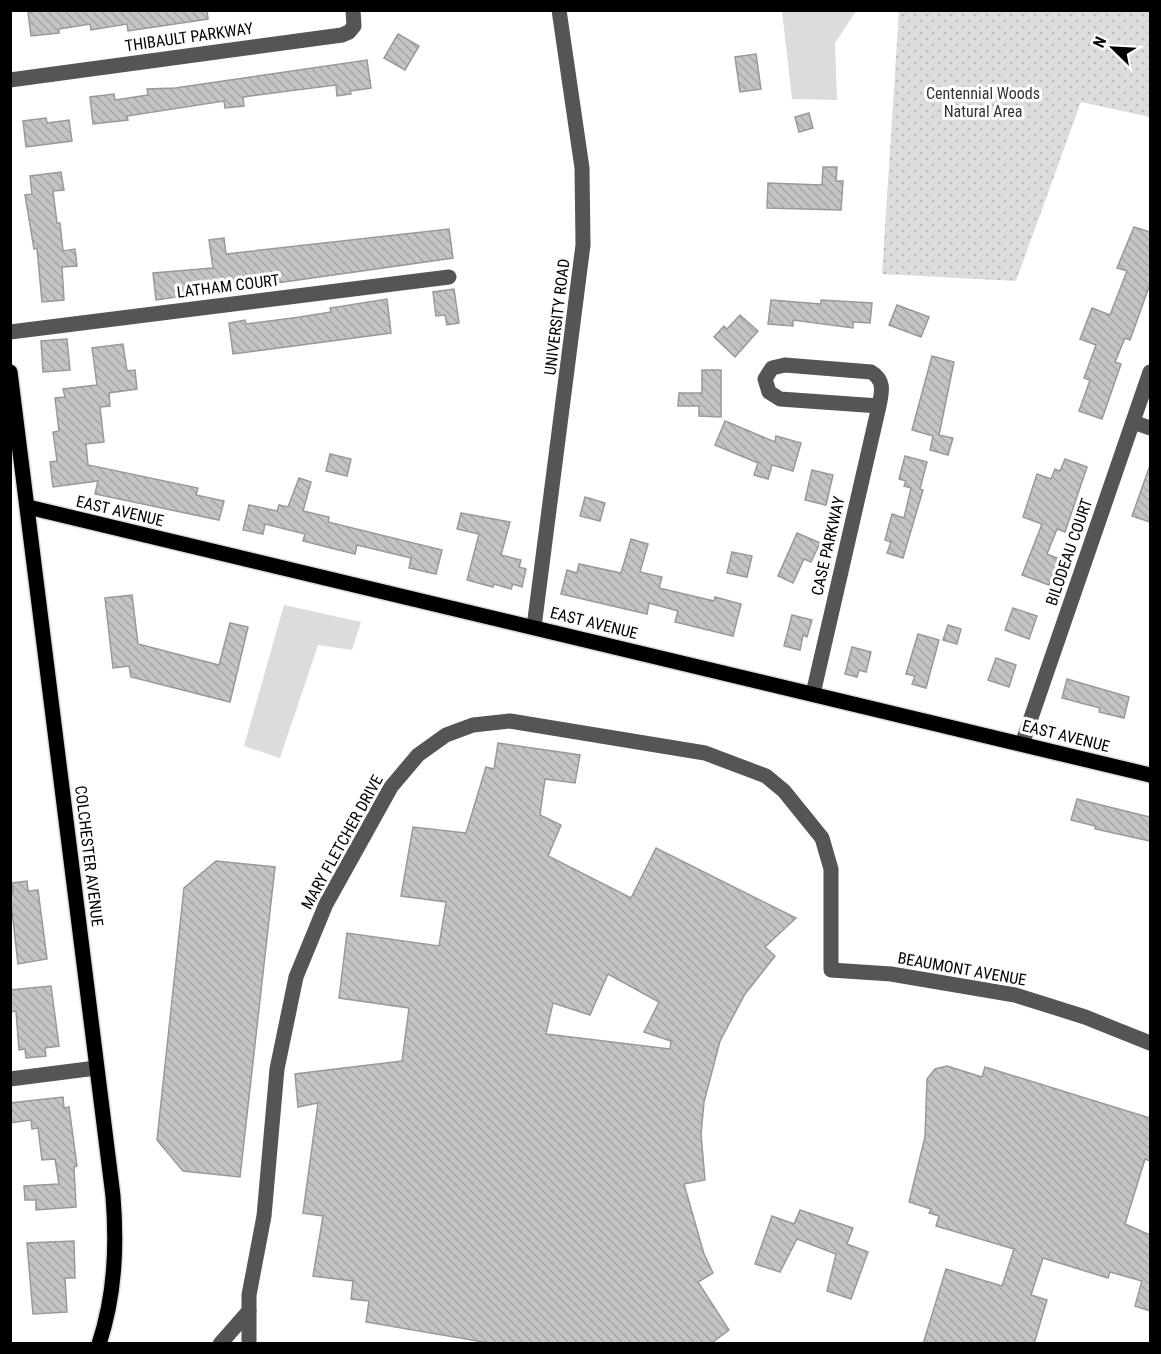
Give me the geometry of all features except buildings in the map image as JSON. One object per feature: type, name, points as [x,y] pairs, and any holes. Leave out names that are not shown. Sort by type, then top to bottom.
[{"type":"main road","name":"COLCHESTER AVENUE","points":[[10,372],[113,1196],[116,1244],[110,1308],[99,1344]]},
{"type":"main road","name":"EAST AVENUE","points":[[28,507],[1150,775]]},
{"type":"street","name":"THIBAULT PARKWAY","points":[[10,80],[342,34],[349,32],[354,26],[353,10]]},
{"type":"street","name":"UNIVERSITY ROAD","points":[[534,627],[583,245],[582,168],[559,10]]},
{"type":"street","name":"LATHAM COURT","points":[[10,332],[449,277]]},
{"type":"street","name":"CASE PARKWAY","points":[[813,694],[879,406],[882,385],[877,376],[871,372],[781,364],[769,370],[765,380],[769,392],[780,399],[879,406]]},
{"type":"street","name":"BILODEAU COURT","points":[[1022,744],[1150,372]]},
{"type":"street","points":[[1133,422],[1150,428]]},
{"type":"street","name":"MARY FLETCHER DRIVE","points":[[249,1344],[249,1294],[268,1186],[277,1069],[285,1020],[296,977],[326,904],[391,787],[418,755],[446,735],[473,725],[510,721],[705,753],[766,776],[784,790],[822,838],[831,869],[831,970]]},
{"type":"street","name":"BEAUMONT AVENUE","points":[[831,970],[891,974],[1015,995],[1084,1017],[1150,1042]]},
{"type":"street","points":[[10,1078],[96,1068]]},
{"type":"street","points":[[220,1344],[249,1311]]},
{"type":"green space","points":[[782,11],[856,11],[835,43],[837,100],[792,99]]},
{"type":"green space","name":"Centennial Woods Natural Area","points":[[899,11],[1150,11],[1150,117],[1081,102],[1016,281],[882,274]]},
{"type":"green space","points":[[284,605],[361,622],[352,650],[318,645],[280,758],[244,746]]}]
